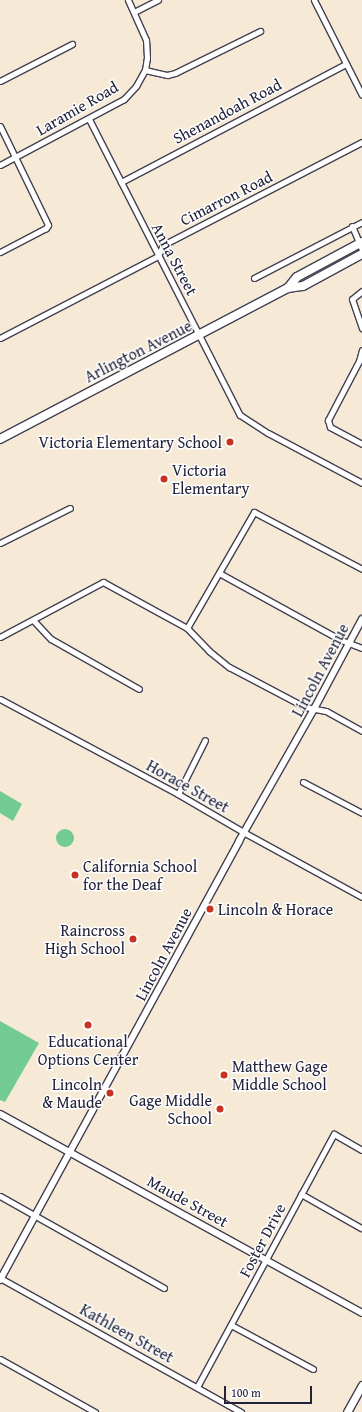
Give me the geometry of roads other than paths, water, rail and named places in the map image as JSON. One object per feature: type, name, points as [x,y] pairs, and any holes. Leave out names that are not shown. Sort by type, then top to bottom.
[{"type":"main road","name":"Arlington Avenue","points":[[0,439],[288,288],[297,278],[361,244]]},
{"type":"main road","name":"Arlington Avenue","points":[[288,288],[303,286],[362,254]]},
{"type":"main road","points":[[347,1412],[362,1385]]},
{"type":"street","name":"Laramie Road","points":[[0,164],[89,119],[124,99],[136,86],[145,70],[147,58],[146,40],[128,0]]},
{"type":"street","points":[[134,12],[158,0]]},
{"type":"street","points":[[314,0],[362,95]]},
{"type":"street","points":[[145,70],[167,75],[175,73],[260,31]]},
{"type":"street","points":[[0,81],[72,44]]},
{"type":"street","name":"Shenandoah Road","points":[[121,182],[346,64]]},
{"type":"street","name":"Anna Street","points":[[89,119],[240,415],[268,432],[362,483]]},
{"type":"street","points":[[0,126],[48,225],[46,228],[0,252]]},
{"type":"street","name":"Cimarron Road","points":[[0,338],[158,256],[163,245],[362,142]]},
{"type":"street","points":[[254,278],[362,222]]},
{"type":"street","points":[[352,226],[361,244]]},
{"type":"street","points":[[362,291],[352,299],[362,328]]},
{"type":"street","points":[[362,352],[359,361],[328,420],[330,427],[362,444]]},
{"type":"street","points":[[0,544],[70,508]]},
{"type":"street","points":[[187,628],[254,512],[362,569]]},
{"type":"street","points":[[219,573],[349,643],[362,648]]},
{"type":"street","points":[[0,637],[103,582],[187,628],[209,651],[229,667],[305,707],[326,711],[362,731]]},
{"type":"street","name":"Lincoln Avenue","points":[[0,1279],[362,619]]},
{"type":"street","points":[[33,620],[51,639],[139,689]]},
{"type":"street","name":"Horace Street","points":[[0,699],[178,794],[245,833],[362,897]]},
{"type":"street","points":[[178,794],[205,740]]},
{"type":"street","points":[[303,782],[362,813]]},
{"type":"street","name":"Maude Street","points":[[0,1114],[362,1313]]},
{"type":"street","name":"Foster Drive","points":[[197,1387],[334,1134],[362,1150]]},
{"type":"street","points":[[301,1194],[361,1228]]},
{"type":"street","points":[[0,1196],[164,1288]]},
{"type":"street","name":"Kathleen Street","points":[[0,1279],[241,1412]]},
{"type":"street","points":[[231,1325],[313,1369]]},
{"type":"street","points":[[0,1359],[95,1412]]},
{"type":"place","name":"Victoria Elementary School","points":[[230,442]]},
{"type":"place","name":"Victoria Elementary","points":[[164,479]]},
{"type":"place","name":"California School for the Deaf","points":[[75,875]]},
{"type":"place","name":"Lincoln & Horace","points":[[210,909]]},
{"type":"place","name":"Raincross High School","points":[[133,939]]},
{"type":"place","name":"Educational Options Center","points":[[88,1025]]},
{"type":"place","name":"Matthew Gage Middle School","points":[[224,1075]]},
{"type":"place","name":"Lincoln & Maude","points":[[110,1093]]},
{"type":"place","name":"Gage Middle School","points":[[220,1109]]}]
